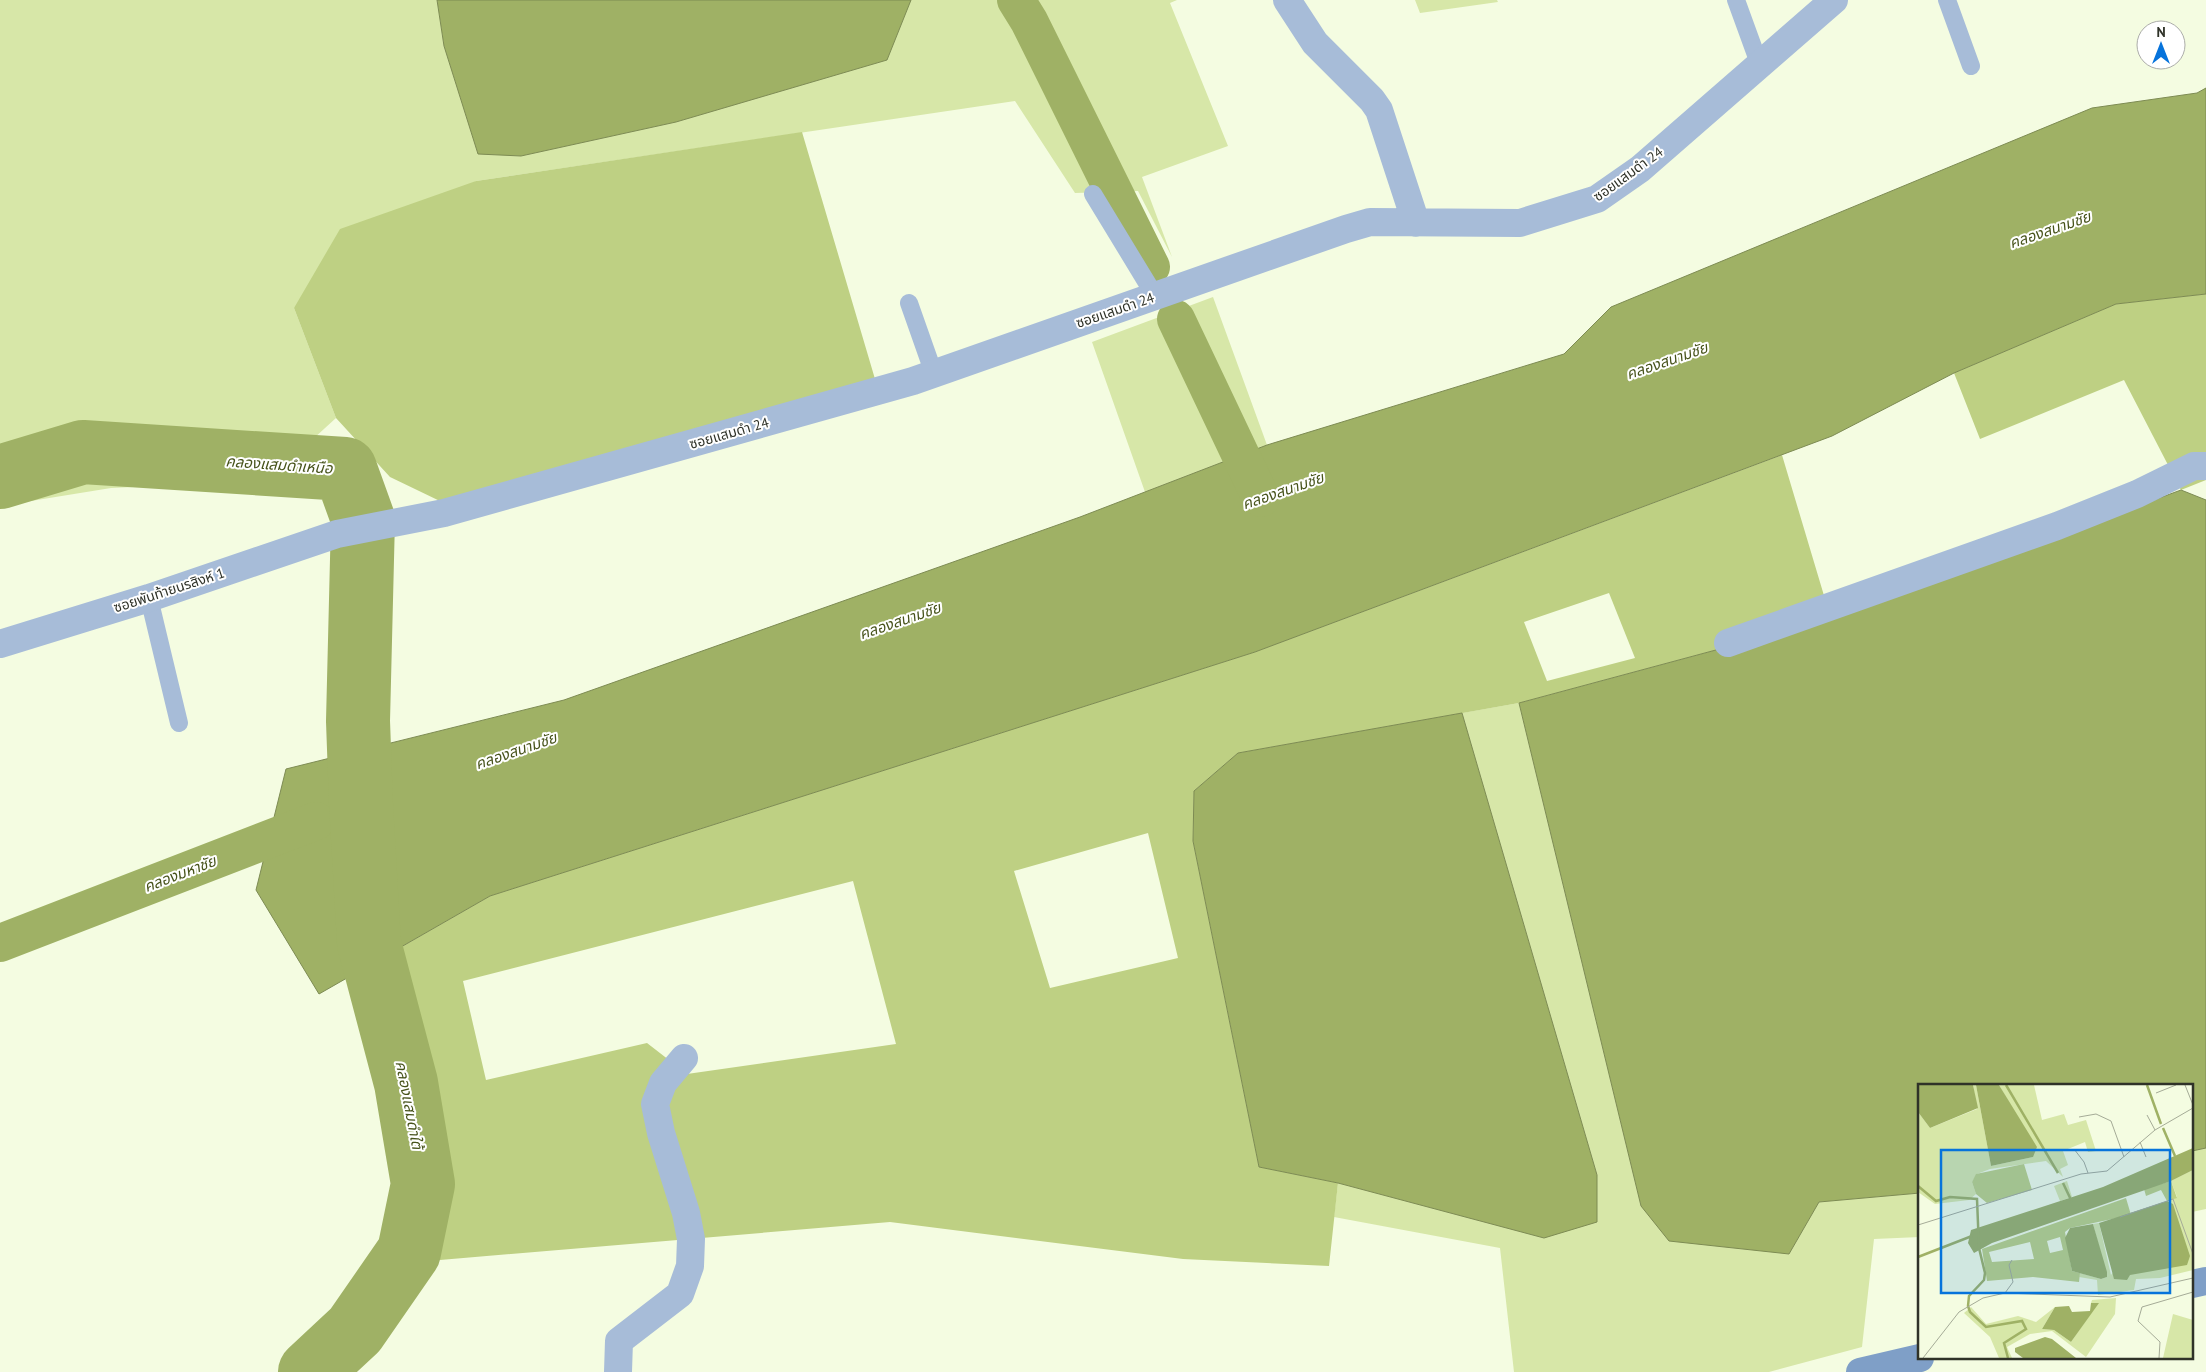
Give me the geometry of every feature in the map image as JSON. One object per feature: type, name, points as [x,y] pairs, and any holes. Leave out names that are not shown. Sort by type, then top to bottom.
[{"type":"street","points":[[1287,0],[1315,43],[1372,100],[1379,110],[1416,223]]},
{"type":"street","name":"ซอยแสมดำ 24","points":[[337,534],[444,513],[934,374],[1370,222],[1520,223],[1597,199],[1640,169],[1834,0]]},
{"type":"street","points":[[1728,643],[2057,526],[2137,494],[2194,466],[2206,466]]},
{"type":"street","name":"ซอยพันท้ายนรสิงห์ 1","points":[[0,644],[149,598],[337,534]]},
{"type":"street","points":[[618,1372],[619,1341],[680,1294],[690,1266],[691,1239],[686,1214],[661,1132],[655,1104],[663,1083],[684,1058]]},
{"type":"street","points":[[1860,1372],[1918,1358]]},
{"type":"lane","points":[[1736,0],[1760,66]]},
{"type":"lane","points":[[1947,0],[1971,66]]},
{"type":"lane","points":[[1093,194],[1155,296]]},
{"type":"lane","points":[[908,303],[934,374]]},
{"type":"lane","points":[[149,598],[179,723]]},
{"type":"shaded area","points":[[0,0],[437,0],[444,46],[478,153],[521,156],[676,122],[887,60],[911,0],[1177,0],[1170,3],[1228,146],[1142,177],[1172,257],[1138,191],[1075,193],[1015,101],[476,181],[294,308],[336,418],[267,481],[111,488],[0,506]]},
{"type":"shaded area","points":[[1415,0],[1497,0],[1498,2],[1420,13]]},
{"type":"shaded area","points":[[802,132],[875,379],[444,503],[390,477],[336,418],[294,308],[340,229],[476,181]]},
{"type":"shaded area","points":[[2206,294],[2206,480],[2181,490],[2124,380],[1980,439],[1954,373],[2116,304]]},
{"type":"shaded area","points":[[1213,297],[1267,445],[1145,492],[1092,342]]},
{"type":"shaded area","points":[[1782,455],[1831,619],[1519,703],[1238,753],[1194,791],[1193,841],[1259,1167],[1338,1183],[1329,1266],[1183,1259],[890,1222],[440,1260],[441,1107],[396,950],[490,896],[1255,652]],"holes":[[[1609,593],[1635,658],[1547,681],[1524,622]],[[1148,833],[1178,958],[1050,988],[1014,871]],[[853,881],[896,1044],[687,1074],[647,1043],[486,1080],[463,981]]]},
{"type":"shaded area","points":[[1519,703],[1641,1206],[1789,1254],[1819,1202],[1918,1193],[1918,1237],[1874,1239],[1862,1347],[1769,1372],[1514,1372],[1500,1248],[1334,1217],[1338,1183],[1544,1238],[1597,1175],[1462,713]]},
{"type":"shaded area","points":[[2206,1148],[2206,1209],[2194,1212],[2194,1151]]},
{"type":"water","points":[[437,0],[911,0],[887,60],[676,122],[521,156],[478,154],[444,46]]},
{"type":"water","name":"คลองสนามชัย","points":[[2206,88],[2206,294],[2116,304],[1954,373],[1832,436],[1255,652],[490,896],[319,994],[256,890],[286,769],[564,700],[1080,517],[1267,445],[1564,354],[1611,307],[2092,108],[2197,93]]},
{"type":"water","points":[[2181,490],[2206,500],[2206,1148],[2194,1151],[2194,1084],[1918,1084],[1918,1193],[1819,1202],[1789,1254],[1669,1241],[1641,1206],[1519,703],[1831,619]]},
{"type":"water","points":[[1462,713],[1597,1175],[1597,1222],[1544,1238],[1338,1183],[1259,1167],[1193,841],[1194,791],[1238,753]]},
{"type":"waterway","points":[[1016,0],[1029,21],[1151,267]]},
{"type":"waterway","name":"คลองสนามชัย","points":[[1176,319],[1261,498]]},
{"type":"waterway","name":"คลองแสมดำเหนือ","points":[[0,477],[83,452],[345,469],[363,519],[358,721],[369,943],[406,1083],[423,1184],[409,1252],[355,1330],[310,1372]]},
{"type":"waterway","name":"คลองมหาชัย","points":[[0,943],[316,821]]},
{"type":"water label","name":"คลองแสมดำใต้","points":[[409,1105]]}]
